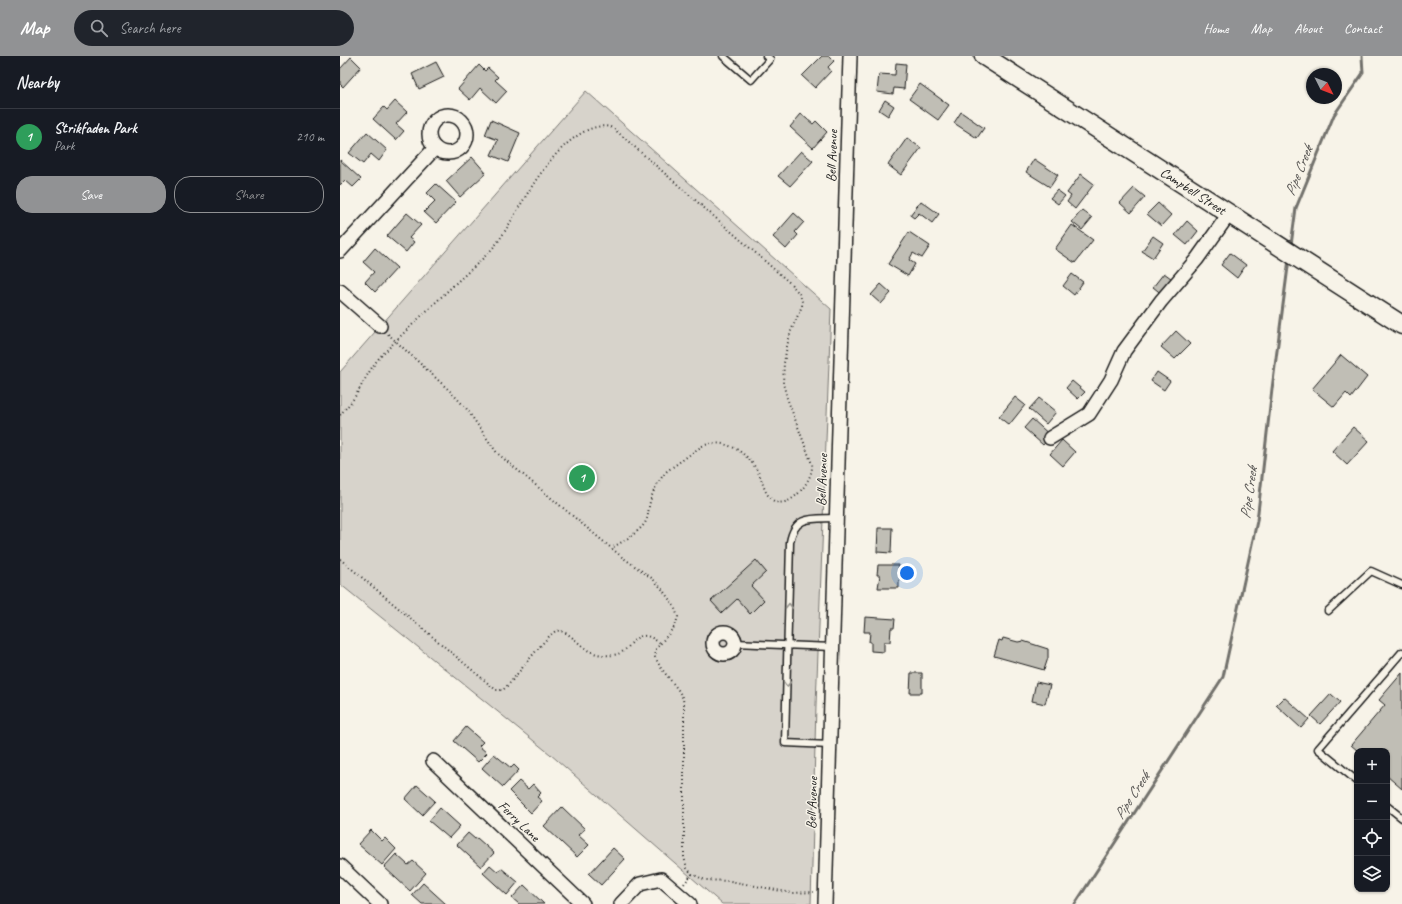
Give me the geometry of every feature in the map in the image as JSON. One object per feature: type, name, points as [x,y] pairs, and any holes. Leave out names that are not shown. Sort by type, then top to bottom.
[{"type":"street","name":"Bell Avenue","points":[[825,904],[850,56]]},
{"type":"street","name":"Campbell Street","points":[[984,56],[1402,325]]},
{"type":"street","points":[[340,251],[435,148]]},
{"type":"street","points":[[1050,438],[1089,414],[1111,380],[1124,351],[1160,301],[1197,259],[1229,214]]},
{"type":"street","points":[[340,291],[380,326]]},
{"type":"street","name":"Ferry Lane","points":[[433,761],[583,904]]},
{"type":"street","points":[[340,866],[380,904]]},
{"type":"street","points":[[621,904],[640,884],[661,879],[690,904]]},
{"type":"lane","points":[[722,56],[752,80],[770,59],[766,56]]},
{"type":"lane","points":[[830,745],[785,743],[790,542],[792,531],[798,523],[804,520],[837,518]]},
{"type":"lane","points":[[1328,611],[1372,571],[1402,585]]},
{"type":"lane","points":[[735,643],[833,647]]},
{"type":"lane","points":[[1354,778],[1318,748],[1402,652]]},
{"type":"lane","points":[[1390,808],[1402,818]]},
{"type":"path","points":[[340,415],[352,401],[376,362],[496,244],[532,186],[548,163],[558,152],[581,134],[600,126],[613,128],[791,284],[800,294],[802,306],[791,330],[787,346],[783,383],[787,398],[812,464],[811,474],[806,484],[798,493],[783,502],[774,500],[767,494],[758,472],[745,454],[740,450],[729,445],[718,443],[707,444],[667,471],[654,491],[650,502],[648,516],[641,528],[612,548]]},
{"type":"path","points":[[380,326],[446,387],[466,408],[497,453],[612,548],[653,579],[665,592],[677,611],[678,617],[675,626],[656,649],[655,657],[660,668],[679,691],[683,699],[684,857],[687,868],[692,874],[705,880],[730,881],[792,893],[825,890]]},
{"type":"path","points":[[340,559],[496,690],[502,690],[509,684],[548,637],[557,631],[564,631],[588,650],[602,655],[619,654],[637,638],[643,636],[660,643]]},
{"type":"shaded area","points":[[586,91],[831,309],[816,705],[811,904],[722,904],[550,754],[340,584],[340,372]]},
{"type":"building","points":[[822,56],[829,56],[834,61],[828,67],[831,71],[815,88],[802,76]]},
{"type":"building","points":[[351,57],[361,67],[343,87],[340,84],[340,69]]},
{"type":"building","points":[[436,62],[444,77],[419,89],[412,74]]},
{"type":"building","points":[[896,63],[906,64],[904,89],[894,88],[893,94],[877,92],[879,74],[895,75]]},
{"type":"building","points":[[479,65],[485,71],[488,68],[498,77],[495,80],[507,91],[496,103],[480,88],[470,100],[458,89]]},
{"type":"building","points":[[920,84],[949,105],[938,120],[909,99]]},
{"type":"building","points":[[885,100],[894,106],[888,116],[879,110]]},
{"type":"building","points":[[395,101],[407,112],[396,124],[404,131],[396,140],[373,119],[384,107],[387,110]]},
{"type":"building","points":[[961,112],[984,128],[977,138],[954,123]]},
{"type":"building","points":[[801,114],[813,124],[816,121],[827,132],[813,148],[790,127]]},
{"type":"building","points":[[491,120],[520,133],[508,162],[491,155],[498,140],[485,135]]},
{"type":"building","points":[[367,132],[387,150],[379,161],[371,154],[363,164],[349,153]]},
{"type":"building","points":[[907,138],[921,148],[901,175],[888,165]]},
{"type":"building","points":[[801,151],[813,161],[790,186],[778,176]]},
{"type":"building","points":[[472,157],[486,173],[460,197],[446,181]]},
{"type":"building","points":[[1034,159],[1058,175],[1050,187],[1026,172]]},
{"type":"building","points":[[340,160],[361,179],[353,187],[345,180],[340,185]]},
{"type":"building","points":[[1081,174],[1094,184],[1075,209],[1067,202],[1071,196],[1067,193]]},
{"type":"building","points":[[436,184],[456,202],[436,223],[424,212],[435,201],[427,193]]},
{"type":"building","points":[[1134,188],[1145,197],[1131,213],[1120,203]]},
{"type":"building","points":[[1057,190],[1065,196],[1058,204],[1050,198]]},
{"type":"building","points":[[921,201],[939,214],[932,223],[919,213],[914,218],[910,215]]},
{"type":"building","points":[[1158,203],[1171,215],[1161,226],[1147,214]]},
{"type":"building","points":[[1082,210],[1092,218],[1082,230],[1072,222]]},
{"type":"building","points":[[407,213],[421,225],[409,238],[414,242],[406,252],[387,236]]},
{"type":"building","points":[[794,213],[804,222],[795,232],[798,235],[786,249],[773,237]]},
{"type":"building","points":[[1187,221],[1198,231],[1187,245],[1175,235]]},
{"type":"building","points":[[1072,225],[1093,240],[1075,263],[1055,249]]},
{"type":"building","points":[[909,232],[930,246],[922,258],[913,253],[909,260],[915,264],[908,276],[888,264]]},
{"type":"building","points":[[1153,236],[1163,243],[1153,258],[1142,251]]},
{"type":"building","points":[[375,248],[397,268],[375,292],[365,282],[374,272],[363,262]]},
{"type":"building","points":[[1230,253],[1246,265],[1237,278],[1221,265]]},
{"type":"building","points":[[1164,273],[1175,281],[1163,295],[1153,287]]},
{"type":"building","points":[[1072,274],[1083,282],[1074,295],[1063,286]]},
{"type":"building","points":[[881,284],[891,293],[881,304],[871,295]]},
{"type":"building","points":[[1176,331],[1190,344],[1175,359],[1161,347]]},
{"type":"building","points":[[1341,355],[1367,377],[1351,398],[1346,393],[1334,407],[1312,389]]},
{"type":"building","points":[[1157,372],[1170,381],[1164,390],[1151,381]]},
{"type":"building","points":[[1072,381],[1085,392],[1078,399],[1066,388]]},
{"type":"building","points":[[1015,397],[1025,405],[1009,425],[999,417]]},
{"type":"building","points":[[1039,398],[1056,412],[1046,424],[1029,409]]},
{"type":"building","points":[[1032,419],[1051,436],[1043,445],[1024,428]]},
{"type":"building","points":[[1353,427],[1369,441],[1347,465],[1332,451]]},
{"type":"building","points":[[1062,440],[1075,452],[1063,466],[1050,454]]},
{"type":"building","points":[[878,528],[892,528],[891,553],[877,552]]},
{"type":"building","points":[[756,560],[766,572],[751,586],[764,600],[750,614],[737,599],[722,613],[711,601]]},
{"type":"building","points":[[878,565],[899,565],[898,572],[905,572],[905,581],[899,580],[899,588],[878,588],[880,575],[877,575]]},
{"type":"building","points":[[865,617],[895,619],[894,628],[891,628],[890,642],[884,642],[884,652],[871,651],[871,642],[869,642],[870,632],[864,632]]},
{"type":"building","points":[[1003,638],[1018,642],[1023,641],[1048,649],[1048,658],[1044,670],[994,656],[999,640],[1002,641]]},
{"type":"building","points":[[911,673],[922,673],[922,693],[910,693]]},
{"type":"building","points":[[1402,673],[1402,789],[1390,779],[1390,748],[1354,748],[1351,745],[1385,705],[1379,700]]},
{"type":"building","points":[[1036,682],[1050,685],[1045,704],[1032,701]]},
{"type":"building","points":[[1331,694],[1340,702],[1320,724],[1311,716]]},
{"type":"building","points":[[1284,697],[1309,719],[1301,728],[1276,705]]},
{"type":"building","points":[[466,727],[483,742],[479,746],[487,753],[478,762],[454,741]]},
{"type":"building","points":[[494,754],[511,768],[514,765],[519,770],[503,787],[482,768]]},
{"type":"building","points":[[519,781],[528,789],[533,784],[541,793],[537,797],[542,801],[531,813],[509,791]]},
{"type":"building","points":[[417,785],[435,801],[422,815],[405,799]]},
{"type":"building","points":[[562,807],[585,829],[578,835],[589,845],[577,857],[544,826]]},
{"type":"building","points":[[440,808],[460,826],[449,838],[429,821]]},
{"type":"building","points":[[371,830],[382,841],[385,838],[396,849],[382,865],[358,844]]},
{"type":"building","points":[[468,833],[475,839],[477,838],[494,853],[481,867],[457,845]]},
{"type":"building","points":[[613,848],[625,859],[601,885],[589,874]]},
{"type":"building","points":[[396,854],[408,865],[413,861],[426,873],[410,891],[384,867]]},
{"type":"building","points":[[490,865],[498,872],[501,868],[518,882],[507,895],[483,873]]},
{"type":"building","points":[[423,883],[446,904],[422,904],[412,895]]},
{"type":"building","points":[[524,885],[544,904],[519,904],[512,898]]},
{"type":"waterway","name":"Pipe Creek","points":[[1291,245],[1296,208],[1334,115],[1363,73],[1362,56]]},
{"type":"waterway","name":"Pipe Creek","points":[[1075,904],[1223,677],[1257,521],[1289,259]]},
{"type":"place","name":"Strikfaden Park","points":[[582,478]]}]
